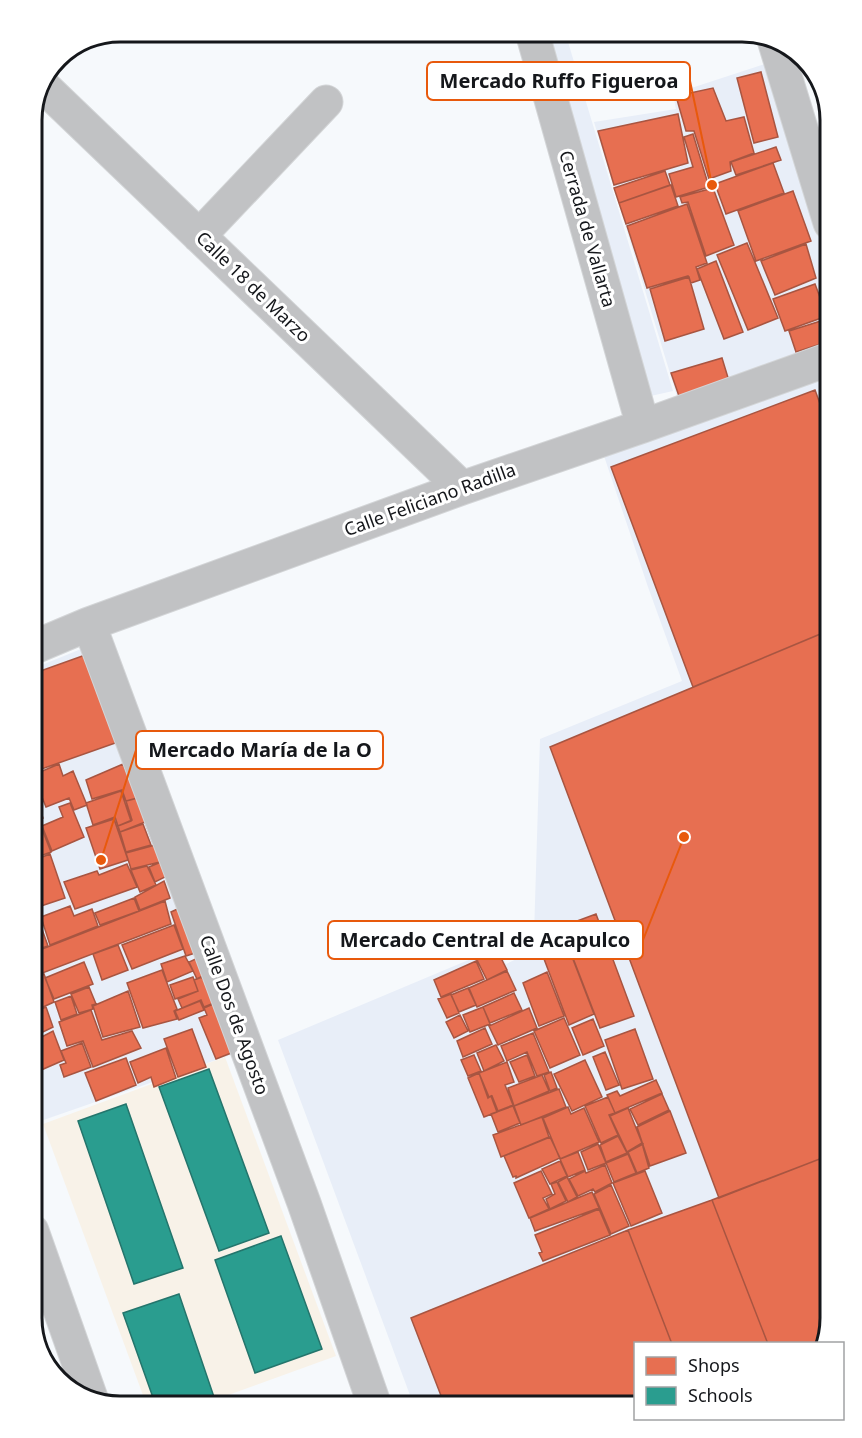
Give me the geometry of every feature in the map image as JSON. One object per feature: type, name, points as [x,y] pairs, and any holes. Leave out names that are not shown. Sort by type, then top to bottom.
[{"type":"street","name":"Cerrada de Vallarta","points":[[535,42],[643,426]]},
{"type":"street","points":[[777,50],[820,188]]},
{"type":"street","name":"Calle 18 de Marzo","points":[[48,91],[462,488]]},
{"type":"street","points":[[200,236],[326,102]]},
{"type":"street","name":"Calle Feliciano Radilla","points":[[42,644],[89,624],[462,488],[820,363]]},
{"type":"street","name":"Calle Dos de Agosto","points":[[89,624],[300,1192],[371,1396]]},
{"type":"street","points":[[42,1259],[88,1389]]},
{"type":"shaded area","points":[[517,42],[568,42],[673,391],[628,401]]},
{"type":"shaded area","points":[[774,61],[820,214],[820,354],[679,403],[594,122],[676,109],[673,94]]},
{"type":"shaded area","points":[[820,380],[820,1318],[817,1338],[816,1342],[634,1342],[634,1396],[410,1396],[278,1040],[497,948],[506,964],[538,949],[534,935],[540,739],[682,681],[603,453]]},
{"type":"shaded area","points":[[91,645],[242,1051],[42,1121],[42,665]]},
{"type":"shaded area","points":[[225,1057],[336,1356],[226,1396],[143,1396],[43,1124]]},
{"type":"building: Shops","points":[[761,72],[778,137],[754,143],[737,78]]},
{"type":"building: Shops","points":[[713,88],[726,121],[744,117],[754,153],[730,162],[731,171],[709,179],[694,131],[686,131],[676,96]]},
{"type":"building: Shops","points":[[678,114],[688,163],[614,185],[598,131]]},
{"type":"building: Shops","points":[[693,134],[709,187],[676,197],[669,174],[693,167],[684,137]]},
{"type":"building: Shops","points":[[776,147],[781,160],[736,175],[731,162]]},
{"type":"building: Shops","points":[[773,163],[784,193],[726,214],[715,184]]},
{"type":"building: Shops","points":[[665,171],[670,185],[619,203],[614,188]]},
{"type":"building: Shops","points":[[671,185],[678,206],[626,224],[619,203]]},
{"type":"building: Shops","points":[[713,188],[734,245],[706,256],[688,202],[682,203],[680,197]]},
{"type":"building: Shops","points":[[793,191],[811,241],[756,261],[738,211]]},
{"type":"building: Shops","points":[[687,204],[707,263],[696,267],[700,280],[691,283],[688,276],[647,288],[627,226]]},
{"type":"building: Shops","points":[[747,243],[778,318],[748,330],[717,255]]},
{"type":"building: Shops","points":[[806,244],[816,278],[775,295],[761,261]]},
{"type":"building: Shops","points":[[716,261],[743,332],[724,339],[697,269]]},
{"type":"building: Shops","points":[[689,277],[704,329],[665,341],[650,289]]},
{"type":"building: Shops","points":[[815,284],[820,297],[820,318],[785,331],[773,299]]},
{"type":"building: Shops","points":[[820,321],[820,344],[796,352],[789,331]]},
{"type":"building: Shops","points":[[722,358],[729,381],[679,396],[671,373]]},
{"type":"building: Shops","points":[[815,390],[820,404],[820,634],[693,687],[611,467]]},
{"type":"building: Shops","points":[[820,634],[820,1159],[719,1198],[550,747]]},
{"type":"building: Shops","points":[[88,654],[118,742],[42,769],[42,670]]},
{"type":"building: Shops","points":[[59,764],[63,776],[73,771],[87,805],[74,810],[69,798],[46,807],[42,797],[42,771]]},
{"type":"building: Shops","points":[[123,764],[137,798],[126,801],[122,790],[92,799],[86,780]]},
{"type":"building: Shops","points":[[121,791],[131,821],[118,826],[115,817],[93,825],[86,803]]},
{"type":"building: Shops","points":[[138,798],[164,841],[153,843],[145,822],[120,832],[118,826],[132,820],[126,801]]},
{"type":"building: Shops","points":[[70,803],[84,837],[52,851],[42,826],[63,817],[59,807]]},
{"type":"building: Shops","points":[[114,819],[128,860],[100,869],[86,828]]},
{"type":"building: Shops","points":[[143,824],[151,845],[126,852],[120,832]]},
{"type":"building: Shops","points":[[42,829],[51,852],[42,855]]},
{"type":"building: Shops","points":[[159,844],[164,861],[131,869],[126,853]]},
{"type":"building: Shops","points":[[50,854],[65,898],[42,906],[42,857]]},
{"type":"building: Shops","points":[[161,862],[167,876],[155,882],[149,867]]},
{"type":"building: Shops","points":[[127,864],[137,887],[75,909],[64,882],[97,871],[99,875]]},
{"type":"building: Shops","points":[[147,866],[156,885],[140,892],[131,870]]},
{"type":"building: Shops","points":[[164,881],[170,898],[140,910],[135,897]]},
{"type":"building: Shops","points":[[134,898],[139,911],[100,925],[95,913]]},
{"type":"building: Shops","points":[[165,901],[171,924],[42,973],[42,949]]},
{"type":"building: Shops","points":[[70,906],[74,916],[92,909],[98,926],[50,945],[42,917]]},
{"type":"building: Shops","points":[[184,906],[201,951],[186,956],[171,912]]},
{"type":"building: Shops","points":[[596,914],[634,1016],[600,1028],[561,927]]},
{"type":"building: Shops","points":[[559,923],[594,1014],[569,1025],[535,935]]},
{"type":"building: Shops","points":[[174,925],[183,949],[132,969],[122,945]]},
{"type":"building: Shops","points":[[42,929],[48,946],[42,948]]},
{"type":"building: Shops","points":[[118,945],[128,970],[102,980],[93,954]]},
{"type":"building: Shops","points":[[497,950],[507,970],[487,980],[477,960]]},
{"type":"building: Shops","points":[[185,956],[193,971],[167,982],[161,964]]},
{"type":"building: Shops","points":[[202,956],[210,975],[197,979],[189,962]]},
{"type":"building: Shops","points":[[476,961],[484,979],[441,997],[434,980]]},
{"type":"building: Shops","points":[[84,962],[93,984],[54,999],[45,978]]},
{"type":"building: Shops","points":[[162,970],[177,1009],[174,1011],[177,1019],[143,1028],[127,983]]},
{"type":"building: Shops","points":[[507,971],[516,990],[477,1007],[469,988]]},
{"type":"building: Shops","points":[[547,972],[564,1016],[539,1026],[523,983]]},
{"type":"building: Shops","points":[[44,974],[54,1002],[42,1007],[42,975]]},
{"type":"building: Shops","points":[[209,976],[219,1001],[204,1007],[201,1000],[182,1008],[178,999],[198,991],[194,980]]},
{"type":"building: Shops","points":[[193,977],[198,991],[175,999],[170,985]]},
{"type":"building: Shops","points":[[89,987],[96,1004],[92,1005],[93,1009],[79,1013],[71,994]]},
{"type":"building: Shops","points":[[468,988],[476,1005],[459,1012],[451,995]]},
{"type":"building: Shops","points":[[128,991],[140,1027],[103,1037],[93,1006]]},
{"type":"building: Shops","points":[[514,993],[522,1010],[490,1023],[483,1007]]},
{"type":"building: Shops","points":[[451,994],[459,1013],[447,1018],[438,999]]},
{"type":"building: Shops","points":[[71,996],[77,1014],[61,1020],[55,1002]]},
{"type":"building: Shops","points":[[200,1001],[204,1010],[179,1020],[175,1011]]},
{"type":"building: Shops","points":[[218,1002],[239,1050],[216,1059],[199,1018],[207,1015],[204,1008]]},
{"type":"building: Shops","points":[[46,1007],[53,1027],[42,1032],[42,1009]]},
{"type":"building: Shops","points":[[483,1007],[490,1024],[470,1032],[463,1015]]},
{"type":"building: Shops","points":[[529,1008],[537,1028],[498,1045],[489,1026]]},
{"type":"building: Shops","points":[[91,1010],[102,1040],[132,1031],[141,1048],[93,1067],[83,1041],[67,1046],[59,1022]]},
{"type":"building: Shops","points":[[460,1015],[468,1031],[454,1038],[446,1022]]},
{"type":"building: Shops","points":[[564,1018],[580,1055],[550,1068],[534,1031]]},
{"type":"building: Shops","points":[[593,1019],[604,1046],[583,1055],[572,1028]]},
{"type":"building: Shops","points":[[485,1028],[492,1044],[463,1057],[457,1041]]},
{"type":"building: Shops","points":[[192,1029],[206,1067],[178,1077],[164,1039]]},
{"type":"building: Shops","points":[[635,1029],[653,1079],[622,1089],[605,1040]]},
{"type":"building: Shops","points":[[53,1031],[64,1060],[42,1070],[42,1037]]},
{"type":"building: Shops","points":[[533,1033],[549,1072],[537,1076],[527,1052],[507,1061],[501,1046]]},
{"type":"building: Shops","points":[[82,1043],[91,1067],[64,1077],[60,1065],[66,1063],[61,1051]]},
{"type":"building: Shops","points":[[496,1045],[504,1061],[484,1071],[477,1053]]},
{"type":"building: Shops","points":[[166,1048],[176,1078],[154,1087],[151,1077],[138,1083],[130,1062]]},
{"type":"building: Shops","points":[[605,1052],[619,1085],[606,1090],[593,1057]]},
{"type":"building: Shops","points":[[474,1055],[481,1071],[468,1076],[461,1060]]},
{"type":"building: Shops","points":[[527,1055],[535,1076],[519,1082],[510,1062]]},
{"type":"building: Shops","points":[[126,1058],[136,1085],[96,1101],[85,1073]]},
{"type":"building: Shops","points":[[585,1060],[602,1097],[572,1111],[554,1074]]},
{"type":"building: Shops","points":[[507,1062],[514,1082],[505,1085],[513,1105],[498,1111],[479,1073]]},
{"type":"building: Shops","points":[[551,1072],[557,1088],[550,1091],[544,1075]]},
{"type":"building: Shops","points":[[479,1073],[488,1098],[491,1096],[497,1112],[484,1117],[468,1078]]},
{"type":"building: Shops","points":[[542,1075],[549,1091],[514,1106],[508,1088]]},
{"type":"building: Shops","points":[[656,1080],[662,1093],[615,1113],[607,1095],[617,1091],[620,1096]]},
{"type":"building: Shops","points":[[559,1089],[566,1107],[521,1125],[514,1106]]},
{"type":"building: Shops","points":[[662,1094],[669,1110],[638,1125],[630,1109]]},
{"type":"building: Shops","points":[[608,1097],[615,1113],[609,1115],[618,1135],[601,1143],[585,1106]]},
{"type":"building: Shops","points":[[513,1106],[520,1123],[498,1132],[491,1114]]},
{"type":"building: Shops","points":[[568,1107],[571,1114],[584,1108],[599,1142],[560,1159],[543,1118]]},
{"type":"building: Shops","points":[[628,1108],[642,1143],[627,1152],[610,1116]]},
{"type":"building: Shops","points":[[670,1111],[686,1153],[650,1166],[637,1127]]},
{"type":"building: Shops","points":[[542,1117],[549,1137],[501,1157],[493,1135]]},
{"type":"building: Shops","points":[[618,1136],[627,1153],[606,1162],[600,1145]]},
{"type":"building: Shops","points":[[550,1137],[560,1158],[516,1178],[516,1176],[513,1177],[504,1156]]},
{"type":"building: Shops","points":[[598,1144],[606,1163],[588,1170],[581,1152]]},
{"type":"building: Shops","points":[[643,1144],[649,1168],[637,1173],[628,1152]]},
{"type":"building: Shops","points":[[578,1152],[585,1170],[568,1177],[560,1159]]},
{"type":"building: Shops","points":[[628,1154],[636,1173],[614,1182],[606,1163]]},
{"type":"building: Shops","points":[[820,1159],[820,1318],[816,1342],[767,1342],[712,1200]]},
{"type":"building: Shops","points":[[560,1161],[567,1176],[550,1184],[542,1169]]},
{"type":"building: Shops","points":[[605,1165],[612,1183],[595,1192],[593,1189],[578,1196],[569,1179]]},
{"type":"building: Shops","points":[[541,1171],[552,1194],[543,1198],[549,1209],[529,1218],[514,1183]]},
{"type":"building: Shops","points":[[645,1171],[662,1213],[631,1226],[613,1183]]},
{"type":"building: Shops","points":[[567,1177],[577,1197],[568,1202],[558,1182]]},
{"type":"building: Shops","points":[[557,1182],[566,1201],[550,1209],[546,1199],[555,1194],[551,1184]]},
{"type":"building: Shops","points":[[611,1185],[629,1226],[611,1234],[594,1194]]},
{"type":"building: Shops","points":[[592,1192],[599,1208],[535,1231],[530,1218]]},
{"type":"building: Shops","points":[[712,1200],[767,1342],[671,1342],[628,1230]]},
{"type":"building: Shops","points":[[599,1209],[610,1235],[543,1261],[535,1235]]},
{"type":"building: Shops","points":[[628,1230],[671,1342],[634,1342],[634,1396],[441,1396],[411,1318]]},
{"type":"building: Schools","points":[[209,1069],[269,1233],[219,1251],[159,1087]]},
{"type":"building: Schools","points":[[126,1104],[183,1268],[134,1284],[78,1121]]},
{"type":"building: Schools","points":[[281,1236],[322,1349],[255,1373],[215,1260]]},
{"type":"building: Schools","points":[[179,1294],[214,1396],[152,1396],[123,1313]]},
{"type":"place","name":"Mercado Ruffo Figueroa","points":[[712,185]]},
{"type":"place","name":"Mercado Central de Acapulco","points":[[684,837]]},
{"type":"place","name":"Mercado María de la O","points":[[101,860]]}]
